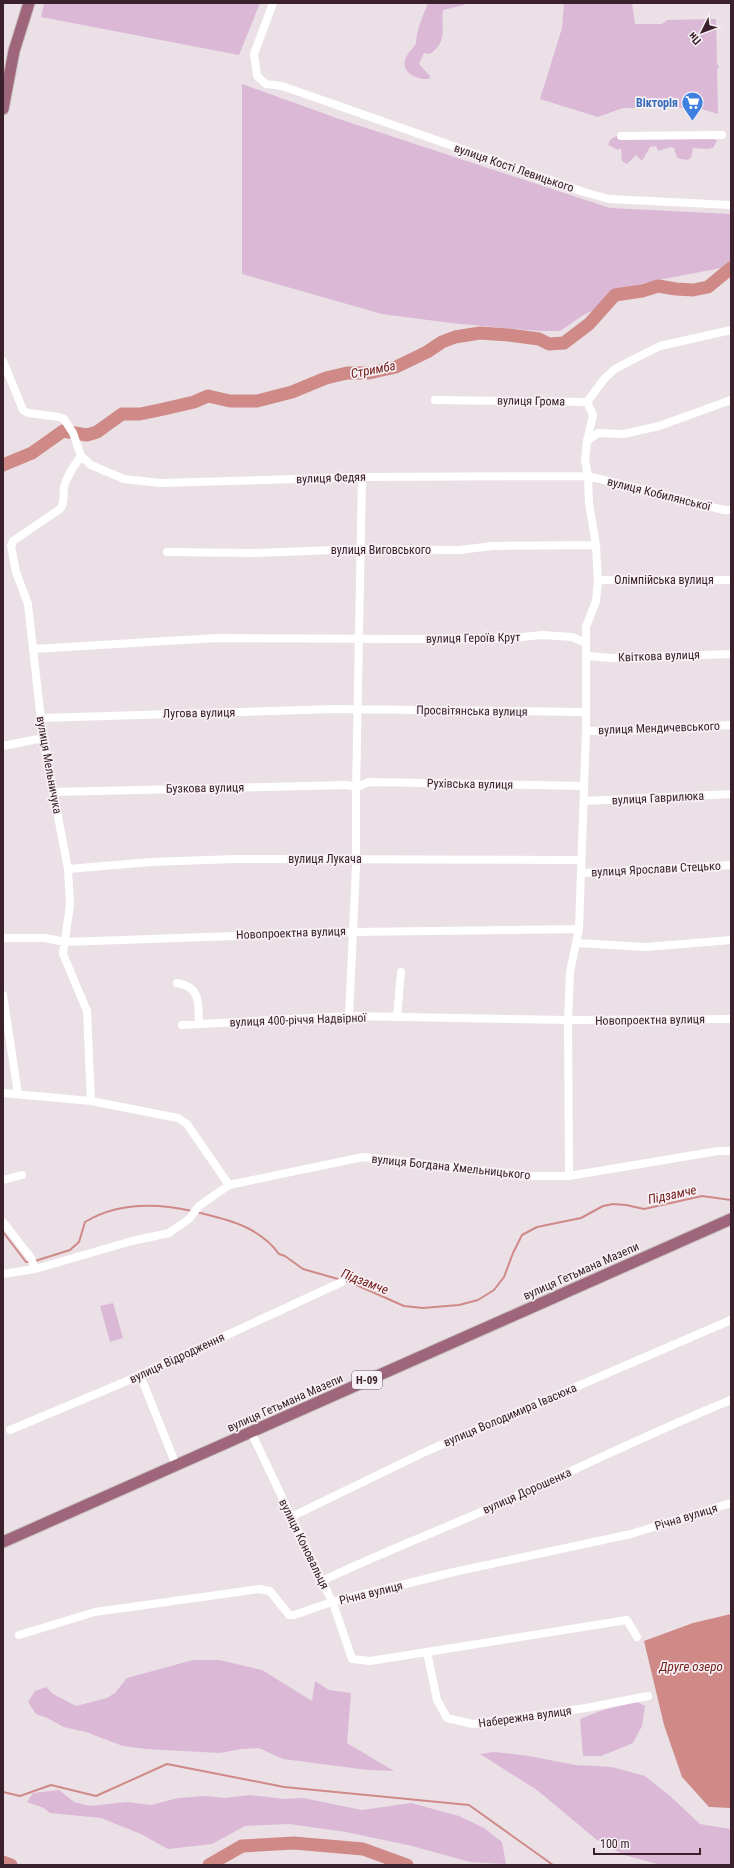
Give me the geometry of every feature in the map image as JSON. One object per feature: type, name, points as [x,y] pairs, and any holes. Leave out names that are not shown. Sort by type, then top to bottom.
[{"type":"main road","points":[[3,109],[14,51],[29,3]]},
{"type":"main road","name":"вулиця Гетьмана Мазепи","points":[[3,1542],[731,1219]]},
{"type":"main road","points":[[3,1533],[19,1535]]},
{"type":"street","name":"вулиця Кості Левицького","points":[[273,3],[254,54],[257,76],[266,84],[282,86],[587,194],[609,199],[731,204]]},
{"type":"street","points":[[621,136],[722,135]]},
{"type":"street","points":[[569,1176],[568,1020],[570,972],[579,929],[586,731],[586,628],[596,601],[598,580],[596,545],[589,504],[588,476],[585,460],[587,441],[593,415],[587,402],[605,378],[615,369],[660,346],[731,330]]},
{"type":"street","points":[[3,361],[23,410],[28,413],[64,419],[73,433],[81,456]]},
{"type":"street","name":"вулиця Грома","points":[[435,400],[587,402]]},
{"type":"street","points":[[587,441],[598,433],[624,434],[659,426],[731,400]]},
{"type":"street","name":"вулиця Федяя","points":[[81,456],[91,465],[124,479],[160,483],[362,477],[588,476]]},
{"type":"street","name":"вулиця Мельничука","points":[[81,456],[70,472],[64,488],[63,506],[13,541],[11,546],[16,572],[28,604],[42,738],[68,869],[70,905],[63,954],[66,965],[87,1011],[91,1101]]},
{"type":"street","name":"вулиця Кобилянської","points":[[588,476],[716,508],[731,510]]},
{"type":"street","points":[[349,1016],[357,787],[362,477]]},
{"type":"street","name":"вулиця Виговського","points":[[166,552],[255,553],[362,548],[459,550],[493,546],[596,545]]},
{"type":"street","name":"Олімпійська вулиця","points":[[598,580],[731,580]]},
{"type":"street","name":"вулиця Героїв Крут","points":[[33,649],[188,639],[511,638],[542,635],[572,637],[586,644]]},
{"type":"street","name":"Квіткова вулиця","points":[[586,656],[612,658],[731,654]]},
{"type":"street","name":"Просвітянська вулиця","points":[[358,710],[586,712]]},
{"type":"street","name":"Лугова вулиця","points":[[41,718],[146,714],[358,710]]},
{"type":"street","name":"вулиця Мендичевського","points":[[586,731],[645,730],[731,725]]},
{"type":"street","points":[[3,746],[42,738]]},
{"type":"street","name":"Рухівська вулиця","points":[[357,787],[369,782],[584,786]]},
{"type":"street","name":"Бузкова вулиця","points":[[53,792],[347,785],[357,787]]},
{"type":"street","name":"вулиця Гаврилюка","points":[[584,801],[731,794]]},
{"type":"street","name":"вулиця Лукача","points":[[68,869],[151,862],[235,859],[581,860]]},
{"type":"street","name":"вулиця Ярослави Стецько","points":[[581,873],[731,865]]},
{"type":"street","name":"Новопроектна вулиця","points":[[3,938],[45,938],[65,942],[353,932],[579,929]]},
{"type":"street","points":[[577,943],[646,947],[731,940]]},
{"type":"street","points":[[397,1017],[401,972]]},
{"type":"street","points":[[177,983],[189,987],[196,994],[199,1006],[199,1024]]},
{"type":"street","points":[[3,995],[18,1094]]},
{"type":"street","name":"вулиця 400-річчя Надвірної","points":[[182,1025],[349,1016],[568,1020]]},
{"type":"street","name":"Новопроектна вулиця","points":[[568,1020],[731,1019]]},
{"type":"street","points":[[3,1093],[91,1101],[178,1118],[187,1124],[229,1185]]},
{"type":"street","name":"вулиця Богдана Хмельницького","points":[[3,1274],[34,1264],[169,1233],[189,1219],[199,1206],[229,1185],[364,1158],[533,1176],[569,1176],[718,1151],[731,1151]]},
{"type":"street","points":[[3,1180],[22,1175]]},
{"type":"street","points":[[3,1222],[34,1264]]},
{"type":"street","name":"вулиця Відродження","points":[[10,1430],[140,1375],[342,1282]]},
{"type":"street","name":"вулиця Володимира Івасюка","points":[[291,1517],[427,1451],[731,1320]]},
{"type":"street","points":[[140,1375],[176,1465]]},
{"type":"street","name":"вулиця Дорошенка","points":[[322,1581],[360,1563],[416,1541],[518,1496],[649,1434],[731,1400]]},
{"type":"street","name":"вулиця Коновальця","points":[[251,1432],[332,1602],[352,1658],[370,1661],[427,1652]]},
{"type":"street","name":"Річна вулиця","points":[[19,1635],[95,1612],[259,1590],[270,1591],[289,1615],[306,1612],[332,1602],[454,1572],[631,1534],[731,1503]]},
{"type":"street","points":[[427,1652],[627,1620],[637,1637]]},
{"type":"street","name":"Набережна вулиця","points":[[427,1652],[436,1700],[447,1718],[473,1724],[586,1708],[648,1696]]},
{"type":"shaded area","points":[[44,3],[260,3],[239,55],[41,17]]},
{"type":"shaded area","points":[[428,3],[464,3],[464,5],[443,10],[441,40],[436,49],[430,54],[424,53],[419,64],[430,76],[429,79],[425,79],[412,75],[408,72],[404,65],[407,56],[416,44],[418,28]]},
{"type":"shaded area","points":[[564,3],[632,3],[635,24],[662,24],[667,20],[716,19],[717,63],[719,67],[717,69],[718,114],[698,108],[623,108],[598,117],[540,99],[562,28]]},
{"type":"shaded area","points":[[242,84],[339,119],[610,208],[731,214],[731,266],[643,283],[582,316],[560,331],[538,331],[451,323],[382,314],[242,274]]},
{"type":"shaded area","points":[[616,136],[714,138],[717,141],[713,148],[693,148],[691,158],[687,160],[677,158],[674,148],[671,147],[658,151],[656,146],[650,147],[642,161],[636,155],[627,164],[622,161],[621,148],[618,150],[608,145],[610,140]]},
{"type":"shaded area","points":[[113,1303],[123,1338],[110,1342],[100,1306]]},
{"type":"shaded area","points":[[193,1660],[219,1660],[262,1670],[312,1701],[315,1681],[329,1690],[351,1693],[347,1743],[394,1771],[368,1770],[283,1759],[259,1748],[241,1749],[220,1753],[146,1749],[123,1746],[86,1732],[64,1727],[36,1714],[28,1702],[35,1691],[46,1687],[53,1694],[76,1706],[107,1698],[115,1693],[127,1678]]},
{"type":"shaded area","points":[[637,1702],[645,1706],[642,1726],[633,1743],[601,1756],[583,1756],[580,1719],[603,1710]]},
{"type":"shaded area","points":[[494,1752],[529,1756],[575,1765],[612,1767],[645,1776],[670,1796],[700,1824],[731,1829],[731,1865],[661,1865],[624,1855],[597,1840],[537,1790],[480,1754]]},
{"type":"shaded area","points":[[59,1790],[74,1802],[90,1806],[126,1802],[151,1805],[178,1798],[205,1796],[225,1798],[250,1795],[285,1799],[303,1798],[362,1810],[411,1803],[459,1816],[484,1828],[502,1842],[506,1864],[470,1862],[412,1846],[346,1832],[289,1824],[245,1826],[212,1844],[168,1849],[141,1834],[101,1818],[50,1813],[44,1808],[27,1802],[33,1793]]},
{"type":"water","name":"Друге озеро","points":[[731,1614],[731,1808],[709,1807],[682,1777],[664,1725],[644,1641],[693,1623]]},
{"type":"waterway","name":"Стримба","points":[[3,465],[32,453],[63,431],[87,435],[97,432],[122,414],[140,414],[164,409],[194,402],[208,396],[230,401],[257,401],[292,392],[326,378],[347,373],[369,373],[396,367],[427,352],[442,342],[455,337],[480,333],[539,339],[549,344],[564,343],[589,324],[615,295],[642,291],[658,286],[693,290],[708,287],[731,268]]},
{"type":"waterway","name":"Підзамче","points":[[196,1212],[231,1221],[253,1231],[262,1237],[279,1254],[285,1256],[303,1269],[352,1283],[404,1306],[423,1308],[459,1305],[478,1300],[494,1290],[504,1277],[522,1235],[537,1227],[581,1218],[603,1206],[613,1204],[644,1209],[702,1196],[731,1200]]},
{"type":"waterway","name":"Підзамче","points":[[35,1261],[70,1250],[79,1242],[85,1222],[98,1215],[137,1206],[178,1208],[192,1211]]},
{"type":"waterway","name":"Підзамче","points":[[3,1232],[26,1262],[31,1262]]},
{"type":"waterway","points":[[3,1792],[20,1796],[51,1785],[96,1796],[167,1764],[284,1787],[469,1805],[553,1865]]},
{"type":"waterway","points":[[209,1865],[242,1846],[294,1843],[363,1849],[407,1865]]},
{"type":"waterway","points":[[3,1862],[11,1865]]},
{"type":"place","name":"Вікторія","points":[[693,122]]}]
